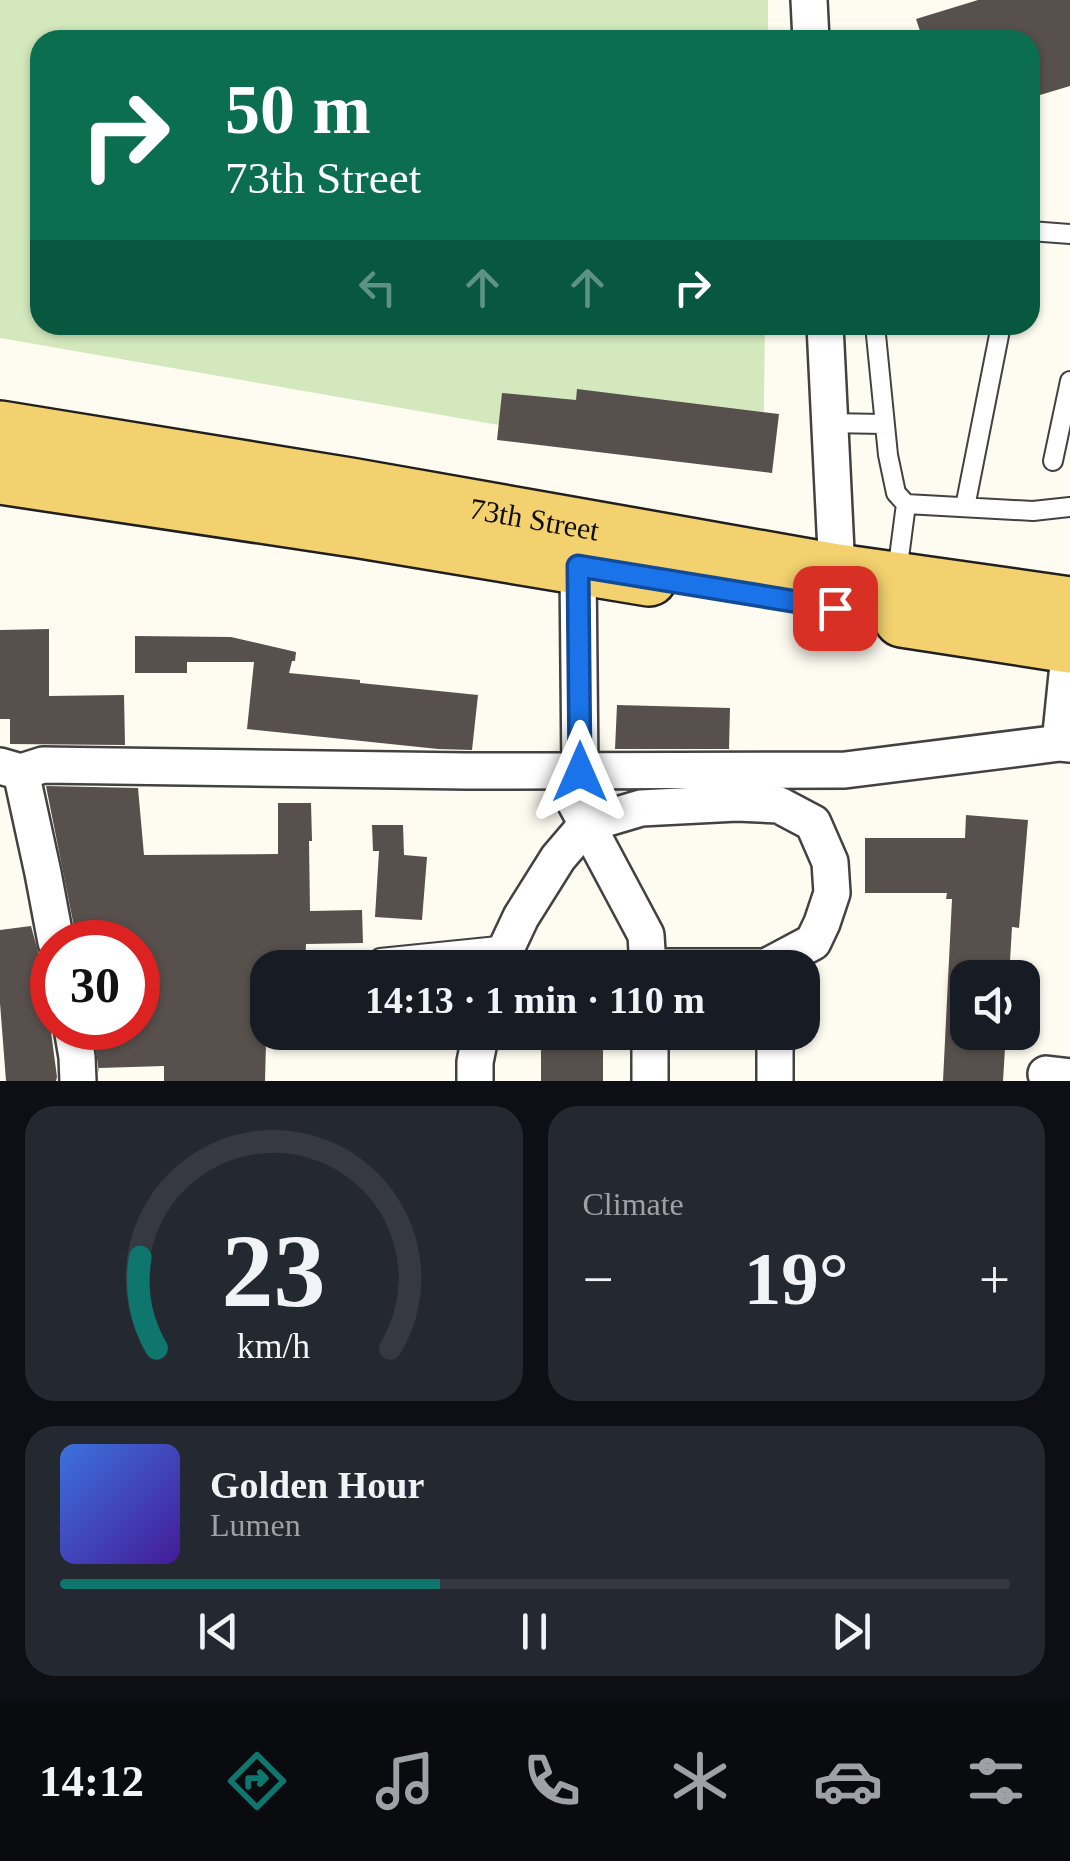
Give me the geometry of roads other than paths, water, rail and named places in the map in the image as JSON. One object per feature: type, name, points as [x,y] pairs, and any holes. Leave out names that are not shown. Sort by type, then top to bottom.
[{"type":"main road","name":"73th Street","points":[[0,429],[350,486],[836,590],[1070,646]]},
{"type":"main road","name":"73th Street","points":[[0,476],[578,566],[836,590],[896,580],[1070,605]]},
{"type":"street","points":[[809,0],[810,30]]},
{"type":"street","points":[[825,335],[836,590]]},
{"type":"street","points":[[578,566],[570,772],[586,824],[646,935],[647,950]]},
{"type":"street","points":[[52,920],[44,873],[10,768],[43,764],[570,772],[844,770],[1065,744],[1070,646]]},
{"type":"street","points":[[505,950],[558,858],[586,824],[641,808],[737,803],[779,806],[813,823],[830,862],[832,892],[822,922],[813,942],[797,950]]},
{"type":"street","points":[[76,1050],[78,1081]]},
{"type":"street","points":[[476,1081],[477,1050]]},
{"type":"street","points":[[650,1050],[650,1081]]},
{"type":"street","points":[[775,1050],[775,1081]]},
{"type":"lane","points":[[1040,232],[1070,234]]},
{"type":"lane","points":[[876,335],[888,455],[896,493],[906,504],[1032,511],[1070,507]]},
{"type":"lane","points":[[965,508],[999,335]]},
{"type":"lane","points":[[1053,460],[1070,381]]},
{"type":"lane","points":[[828,424],[884,424]]},
{"type":"lane","points":[[896,580],[906,504]]}]
